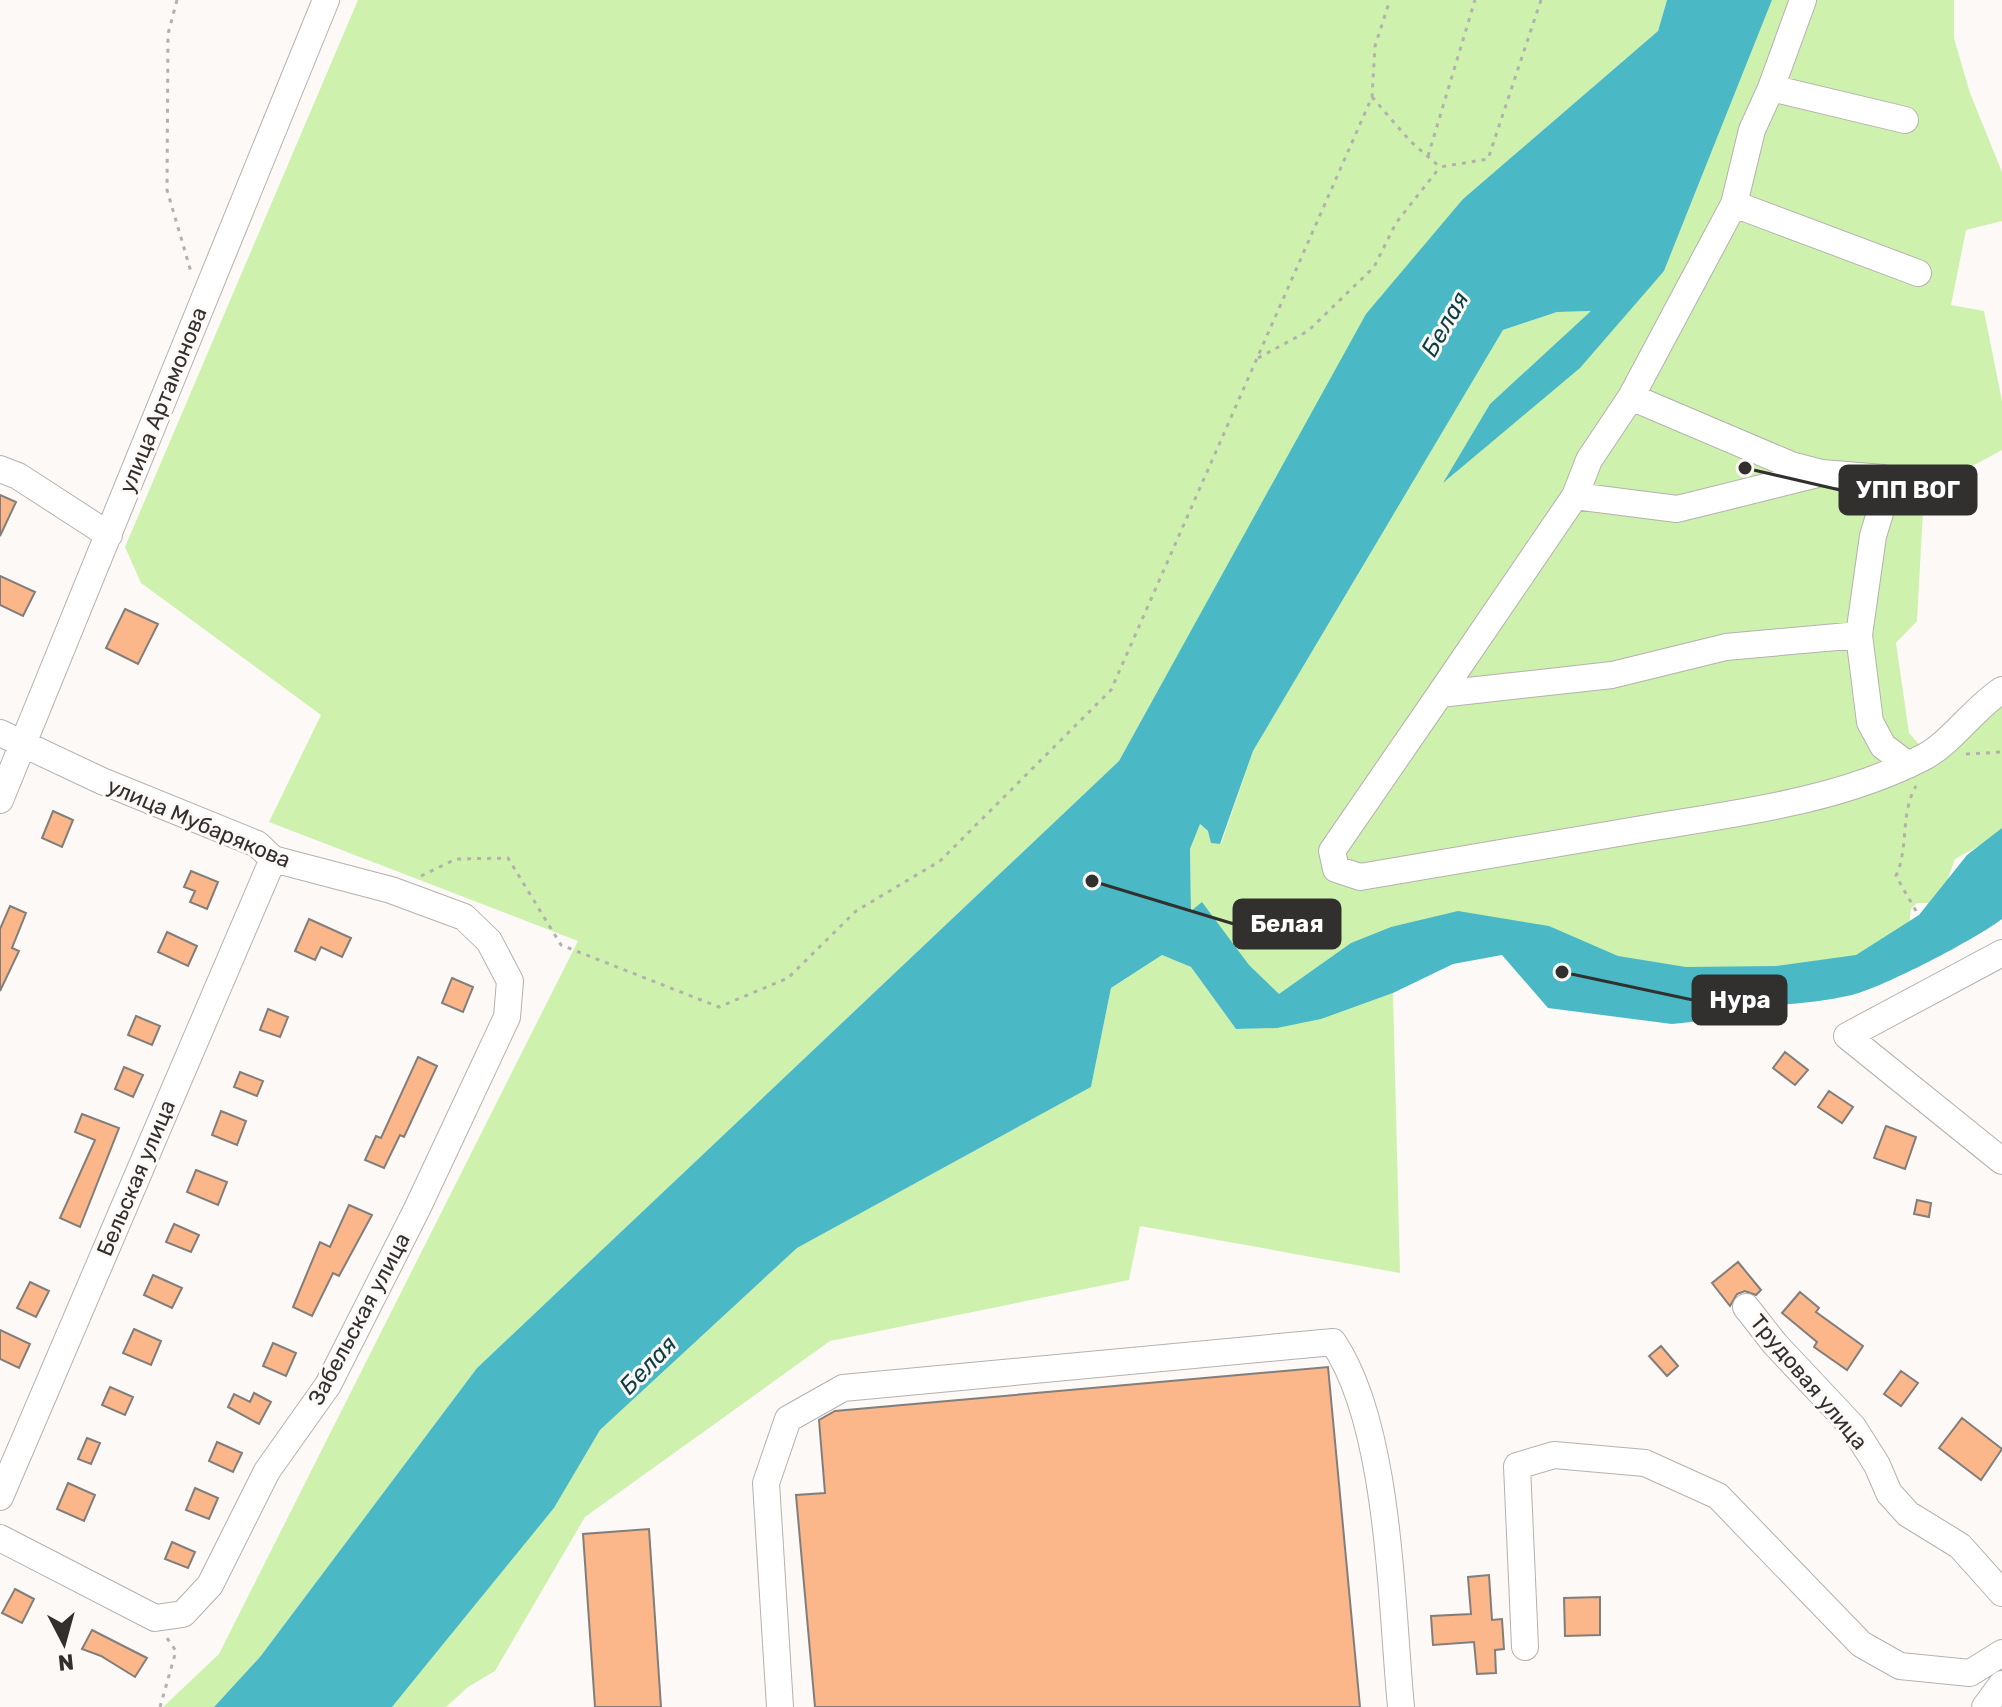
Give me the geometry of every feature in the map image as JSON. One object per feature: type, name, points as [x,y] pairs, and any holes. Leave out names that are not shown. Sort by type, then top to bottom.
[{"type":"street","name":"улица Артамонова","points":[[0,800],[12,738],[109,535],[200,304],[326,0]]},
{"type":"street","points":[[1803,0],[1752,130],[1734,204],[1631,397],[1589,460],[1575,496],[1332,851],[1336,869],[1360,877],[1755,810],[1913,774],[1979,705],[2002,690]]},
{"type":"street","points":[[1771,88],[1905,120]]},
{"type":"street","points":[[1734,204],[1918,273]]},
{"type":"street","points":[[1631,397],[1791,465],[1822,473],[1883,478],[1887,490],[1873,536],[1859,635],[1870,722],[1883,746],[1913,774]]},
{"type":"street","points":[[0,469],[18,476],[109,535]]},
{"type":"street","points":[[1575,496],[1677,509],[1822,473]]},
{"type":"street","points":[[1440,694],[1612,675],[1726,647],[1859,635]]},
{"type":"street","name":"улица Мубарякова","points":[[12,738],[102,781],[257,844],[273,859],[391,890],[464,917],[489,941],[510,981]]},
{"type":"street","name":"Бельская улица","points":[[0,1497],[273,859]]},
{"type":"street","points":[[2002,953],[1847,1036],[2002,1161]]},
{"type":"street","name":"Забельская улица","points":[[155,1618],[183,1614],[210,1585],[267,1471],[328,1385],[417,1209],[507,1017],[510,981]]},
{"type":"street","name":"Трудовая улица","points":[[1746,1307],[1775,1344],[1853,1427],[1877,1465],[1889,1493],[1908,1514],[1960,1546],[2002,1593]]},
{"type":"street","points":[[780,1707],[766,1483],[788,1419],[843,1388],[1333,1342],[1351,1369],[1378,1469],[1401,1707]]},
{"type":"street","points":[[1525,1647],[1517,1466],[1554,1455],[1645,1463],[1718,1496],[1861,1644],[1900,1666],[1970,1673],[2002,1653]]},
{"type":"street","points":[[0,1538],[155,1618]]},
{"type":"street","points":[[1985,1707],[2002,1684]]},
{"type":"path","points":[[177,0],[168,34],[167,190],[200,304]]},
{"type":"path","points":[[391,890],[456,859],[508,858],[561,945],[719,1007],[788,978],[856,911],[940,861],[1111,690],[1372,97],[1375,46],[1390,0]]},
{"type":"path","points":[[1428,156],[1475,0]]},
{"type":"path","points":[[1258,358],[1308,331],[1374,267],[1396,223],[1440,167],[1488,159],[1541,0]]},
{"type":"path","points":[[1372,97],[1440,167]]},
{"type":"path","points":[[1913,774],[1903,859],[1896,876],[1916,911]]},
{"type":"path","points":[[155,1618],[176,1651],[160,1707]]},
{"type":"green space","points":[[358,0],[1667,0],[1658,31],[1463,199],[1296,443],[1119,761],[477,1368],[260,1657],[214,1707],[163,1707],[219,1654],[578,941],[269,822],[321,715],[141,583],[125,547]]},
{"type":"green space","points":[[1772,0],[1954,0],[1954,38],[1970,93],[2002,172],[2002,221],[1966,230],[1951,305],[1984,311],[2002,401],[2002,450],[1924,492],[1917,621],[1896,643],[1909,733],[1933,760],[2002,697],[2002,833],[1955,859],[1939,903],[1917,903],[1911,909],[1909,926],[1838,965],[1659,984],[1518,923],[1282,1002],[1191,912],[1190,849],[1200,824],[1221,844],[1253,751],[1503,330],[1557,312],[1592,311],[1490,404],[1446,481],[1504,430],[1664,271]]},
{"type":"green space","points":[[1162,955],[1191,967],[1236,1029],[1316,1017],[1393,993],[1400,1273],[1140,1226],[1129,1280],[830,1341],[585,1517],[495,1671],[468,1687],[446,1707],[392,1707],[554,1508],[600,1430],[797,1248],[1091,1087],[1111,988]]},
{"type":"water","name":"Белая","points":[[1667,0],[1772,0],[1664,271],[1580,368],[1443,483],[1490,404],[1591,311],[1557,312],[1503,330],[1253,751],[1220,844],[1211,843],[1208,831],[1200,824],[1190,849],[1191,911],[1202,902],[1249,965],[1279,994],[1351,943],[1391,927],[1458,911],[1549,926],[1618,956],[1686,967],[1776,966],[1856,955],[1919,915],[1967,855],[2002,828],[2002,919],[1929,962],[1852,995],[1793,1004],[1734,1006],[1720,1019],[1672,1024],[1548,1008],[1502,955],[1453,964],[1393,993],[1321,1019],[1277,1028],[1236,1029],[1191,967],[1162,955],[1111,988],[1091,1087],[797,1248],[600,1430],[554,1508],[392,1707],[214,1707],[260,1657],[477,1368],[1119,761],[1366,314],[1463,199],[1658,31]]},
{"type":"building","points":[[0,495],[16,502],[0,536]]},
{"type":"building","points":[[0,576],[35,592],[23,616],[0,605]]},
{"type":"building","points":[[125,609],[158,624],[138,664],[106,648]]},
{"type":"building","points":[[53,811],[73,820],[62,847],[42,838]]},
{"type":"building","points":[[191,871],[218,882],[207,909],[190,902],[195,891],[184,887]]},
{"type":"building","points":[[10,906],[26,913],[12,948],[19,951],[0,991],[0,929]]},
{"type":"building","points":[[309,919],[351,938],[342,957],[321,947],[315,960],[295,951]]},
{"type":"building","points":[[167,932],[197,946],[188,966],[158,952]]},
{"type":"building","points":[[452,978],[473,987],[463,1012],[442,1003]]},
{"type":"building","points":[[268,1009],[288,1017],[280,1037],[260,1030]]},
{"type":"building","points":[[136,1016],[160,1026],[152,1045],[128,1035]]},
{"type":"building","points":[[1785,1052],[1808,1070],[1795,1085],[1773,1068]]},
{"type":"building","points":[[418,1057],[437,1066],[404,1137],[400,1135],[384,1168],[365,1160],[376,1136],[381,1138]]},
{"type":"building","points":[[124,1067],[143,1075],[133,1097],[115,1089]]},
{"type":"building","points":[[240,1072],[263,1081],[257,1096],[234,1087]]},
{"type":"building","points":[[1829,1091],[1853,1107],[1842,1123],[1818,1107]]},
{"type":"building","points":[[221,1111],[246,1121],[237,1145],[212,1135]]},
{"type":"building","points":[[82,1114],[119,1128],[80,1227],[60,1218],[95,1140],[75,1132]]},
{"type":"building","points":[[1886,1126],[1916,1137],[1905,1169],[1874,1158]]},
{"type":"building","points":[[196,1170],[227,1182],[218,1205],[187,1192]]},
{"type":"building","points":[[1917,1200],[1931,1203],[1929,1217],[1914,1214]]},
{"type":"building","points":[[349,1205],[372,1215],[339,1276],[333,1273],[312,1316],[293,1307],[320,1242],[330,1247]]},
{"type":"building","points":[[174,1224],[199,1235],[191,1252],[166,1242]]},
{"type":"building","points":[[1738,1262],[1761,1290],[1756,1295],[1745,1291],[1737,1294],[1730,1306],[1712,1283]]},
{"type":"building","points":[[153,1275],[182,1288],[172,1308],[144,1295]]},
{"type":"building","points":[[30,1282],[49,1291],[36,1317],[17,1308]]},
{"type":"building","points":[[1800,1292],[1819,1308],[1816,1312],[1863,1346],[1847,1370],[1814,1347],[1817,1342],[1782,1313]]},
{"type":"building","points":[[134,1329],[161,1341],[151,1365],[123,1353]]},
{"type":"building","points":[[0,1330],[30,1344],[19,1368],[0,1359]]},
{"type":"building","points":[[273,1343],[296,1353],[286,1376],[263,1366]]},
{"type":"building","points":[[1661,1346],[1678,1366],[1667,1376],[1649,1356]]},
{"type":"building","points":[[1328,1367],[1360,1707],[815,1707],[796,1495],[825,1493],[819,1420],[835,1411]]},
{"type":"building","points":[[1901,1371],[1918,1383],[1901,1406],[1884,1394]]},
{"type":"building","points":[[110,1387],[133,1397],[125,1415],[102,1405]]},
{"type":"building","points":[[254,1393],[271,1402],[259,1424],[228,1407],[234,1394],[250,1402]]},
{"type":"building","points":[[1962,1418],[2002,1449],[1981,1480],[1939,1448]]},
{"type":"building","points":[[87,1438],[100,1443],[91,1464],[78,1459]]},
{"type":"building","points":[[217,1442],[242,1453],[233,1472],[209,1461]]},
{"type":"building","points":[[68,1483],[95,1495],[84,1521],[57,1509]]},
{"type":"building","points":[[195,1488],[218,1498],[209,1519],[186,1510]]},
{"type":"building","points":[[649,1529],[661,1707],[595,1707],[583,1534]]},
{"type":"building","points":[[172,1542],[195,1552],[188,1568],[165,1559]]},
{"type":"building","points":[[1489,1575],[1492,1620],[1502,1619],[1504,1649],[1495,1650],[1496,1673],[1477,1674],[1474,1642],[1433,1645],[1431,1616],[1471,1614],[1468,1577]]},
{"type":"building","points":[[15,1589],[34,1599],[22,1623],[2,1613]]},
{"type":"building","points":[[1600,1597],[1600,1635],[1565,1636],[1564,1598]]},
{"type":"building","points":[[92,1630],[147,1658],[135,1677],[101,1656],[82,1649]]},
{"type":"place","name":"УПП ВОГ","points":[[1745,468]]},
{"type":"place","name":"Белая","points":[[1092,881]]},
{"type":"place","name":"Нура","points":[[1562,972]]}]
